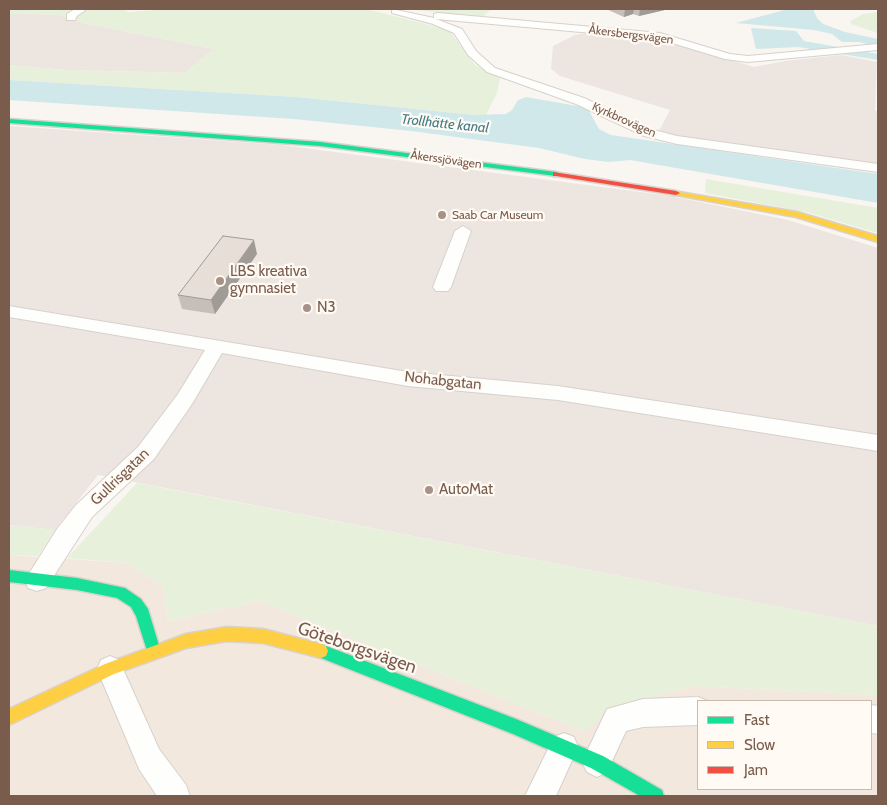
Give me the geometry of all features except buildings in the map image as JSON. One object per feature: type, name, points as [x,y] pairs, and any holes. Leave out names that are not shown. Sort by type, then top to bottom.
[{"type":"street","points":[[71,18],[72,14],[82,9]]},
{"type":"street","name":"Åkersbergsvägen","points":[[392,11],[651,35],[680,40],[729,57],[748,59],[875,48]]},
{"type":"street","name":"Kyrkbrovägen","points":[[392,11],[437,22],[458,31],[472,53],[491,70],[580,101],[649,133],[677,140],[878,168]]},
{"type":"street","name":"Åkerssjövägen","points":[[9,120],[320,144],[621,182],[798,215],[878,239]]},
{"type":"street","points":[[442,286],[464,231]]},
{"type":"street","name":"Nohabgatan","points":[[9,311],[408,379],[558,392],[878,443]]},
{"type":"street","name":"Gullrisgatan","points":[[37,580],[65,536],[84,511],[146,453],[185,399],[216,346]]},
{"type":"street","points":[[9,576],[120,592],[136,603],[143,614],[154,652]]},
{"type":"street","name":"Göteborgsvägen","points":[[9,717],[110,669],[186,641],[227,634],[262,636],[333,654],[564,747],[596,762],[656,796]]},
{"type":"street","points":[[110,669],[149,759],[175,796]]},
{"type":"street","points":[[596,762],[617,719],[643,714],[697,711]]},
{"type":"street","points":[[540,796],[564,747]]},
{"type":"shaded area","points":[[9,13],[59,15],[83,23],[214,49],[185,73],[66,70],[9,65]]},
{"type":"shaded area","points":[[587,33],[662,39],[754,67],[785,61],[841,55],[877,62],[875,110],[878,112],[878,166],[690,140],[658,133],[670,110],[560,76],[551,69],[553,46],[575,35]]},
{"type":"shaded area","points":[[9,126],[281,145],[671,196],[788,220],[878,248],[878,626],[98,475],[55,530],[9,525]]},
{"type":"shaded area","points":[[9,555],[127,563],[164,587],[168,621],[260,601],[584,731],[617,705],[695,686],[878,695],[878,796],[9,796]]},
{"type":"green space","points":[[9,9],[123,9],[128,12],[167,9],[366,9],[449,30],[475,65],[500,78],[497,93],[486,115],[296,97],[9,80],[9,65],[66,70],[185,73],[214,49],[83,23],[59,15],[9,13]]},
{"type":"green space","points":[[408,9],[491,9],[482,18]]},
{"type":"green space","points":[[878,12],[878,33],[851,24],[851,21],[863,14]]},
{"type":"green space","points":[[706,179],[878,208],[878,233],[806,212],[705,193]]},
{"type":"green space","points":[[137,483],[878,626],[878,695],[695,686],[617,705],[584,731],[260,601],[168,621],[164,587],[127,563],[67,558]]},
{"type":"green space","points":[[9,525],[55,530],[38,556],[9,555]]},
{"type":"water","points":[[788,9],[813,9],[817,18],[823,24],[845,32],[878,39],[878,47],[859,42],[842,42],[832,34],[814,30],[736,23]]},
{"type":"water","points":[[751,28],[796,31],[804,41],[878,54],[878,60],[798,47],[756,49]]},
{"type":"water","name":"Trollhätte kanal","points":[[9,80],[296,97],[475,115],[506,114],[512,110],[518,100],[526,97],[583,107],[589,111],[599,129],[611,135],[878,174],[878,203],[630,160],[609,162],[585,159],[539,148],[411,131],[294,119],[9,100]]},
{"type":"traffic: fast","points":[[9,121],[320,144],[556,174]]},
{"type":"traffic: fast","points":[[9,576],[77,584],[120,592],[136,603],[143,614],[154,652]]},
{"type":"traffic: fast","points":[[321,651],[516,727],[597,762],[656,796]]},
{"type":"traffic: slow","points":[[676,193],[797,215],[878,239]]},
{"type":"traffic: slow","points":[[9,717],[110,669],[186,641],[227,634],[263,636],[321,651]]},
{"type":"traffic: jam","points":[[556,174],[676,193]]},
{"type":"place","name":"Saab Car Museum","points":[[442,215]]},
{"type":"place","name":"LBS kreativa gymnasiet","points":[[220,281]]},
{"type":"place","name":"N3","points":[[307,308]]},
{"type":"place","name":"AutoMat","points":[[429,490]]}]
